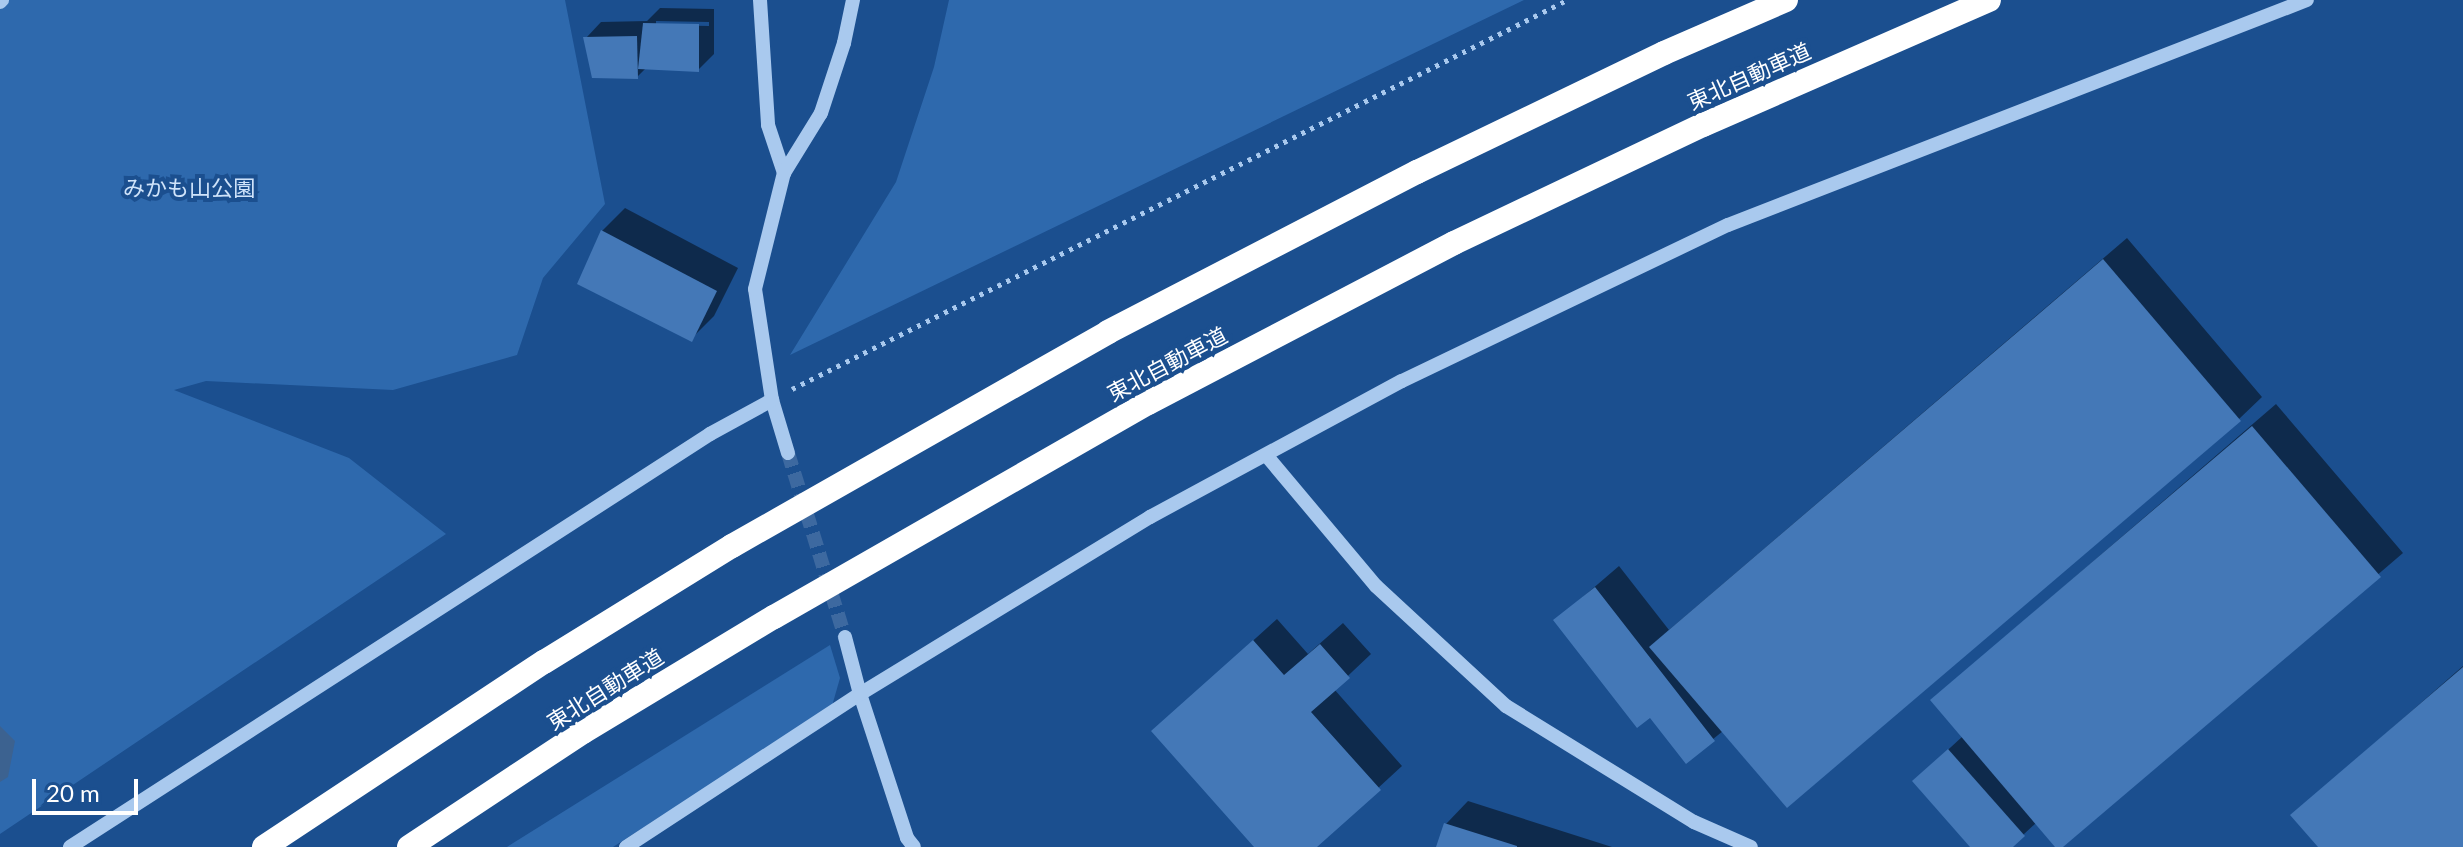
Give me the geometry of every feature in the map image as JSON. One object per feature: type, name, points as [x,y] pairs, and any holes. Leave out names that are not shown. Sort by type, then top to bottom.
[{"type":"highway","points":[[264,847],[544,662],[732,546],[1094,340],[1417,172],[1664,53],[1786,0]]},
{"type":"highway","name":"東北自動車道","points":[[409,847],[583,732],[774,617],[1148,403],[1454,243],[1717,118],[1989,0]]},
{"type":"street","points":[[760,0],[768,125],[784,173]]},
{"type":"street","points":[[788,453],[772,400],[755,289],[784,173],[821,113],[844,43],[853,0]]},
{"type":"street","points":[[626,847],[860,694],[1150,517],[1402,381],[1728,225],[2276,5],[2307,0]]},
{"type":"street","points":[[70,847],[710,434],[772,400]]},
{"type":"street","points":[[1266,455],[1376,586],[1506,706],[1694,822],[1751,847]]},
{"type":"street","points":[[845,637],[860,694],[907,838],[914,847]]},
{"type":"path","points":[[772,400],[1567,0]]},
{"type":"green space","name":"みかも山公園","points":[[0,0],[565,0],[605,204],[543,278],[517,355],[393,390],[206,381],[174,390],[349,458],[446,534],[0,834]]},
{"type":"green space","points":[[949,0],[1524,0],[790,355],[896,182],[934,67]]},
{"type":"green space","points":[[830,645],[840,678],[832,706],[613,847],[507,847]]},
{"type":"shaded area","points":[[0,726],[15,741],[8,777],[0,782]]},
{"type":"building","points":[[643,23],[699,24],[699,72],[638,69]]},
{"type":"building","points":[[637,36],[638,79],[592,78],[583,37]]},
{"type":"building","points":[[601,230],[717,291],[692,342],[577,284]]},
{"type":"building","points":[[2103,259],[2241,421],[1787,808],[1649,647]]},
{"type":"building","points":[[2252,426],[2381,577],[2063,847],[2055,847],[1930,700]]},
{"type":"building","points":[[1595,587],[1715,741],[1686,764],[1650,718],[1637,728],[1553,620]]},
{"type":"building","points":[[1253,640],[1284,675],[1320,644],[1350,678],[1311,712],[1381,790],[1317,847],[1254,847],[1151,731]]},
{"type":"building","points":[[2463,667],[2463,847],[2318,847],[2290,815]]},
{"type":"building","points":[[1948,749],[2025,836],[2013,847],[1970,847],[1912,781]]},
{"type":"building","points":[[1444,823],[1517,846],[1517,847],[1436,847]]},
{"type":"tunnel","points":[[788,453],[845,637]]}]
